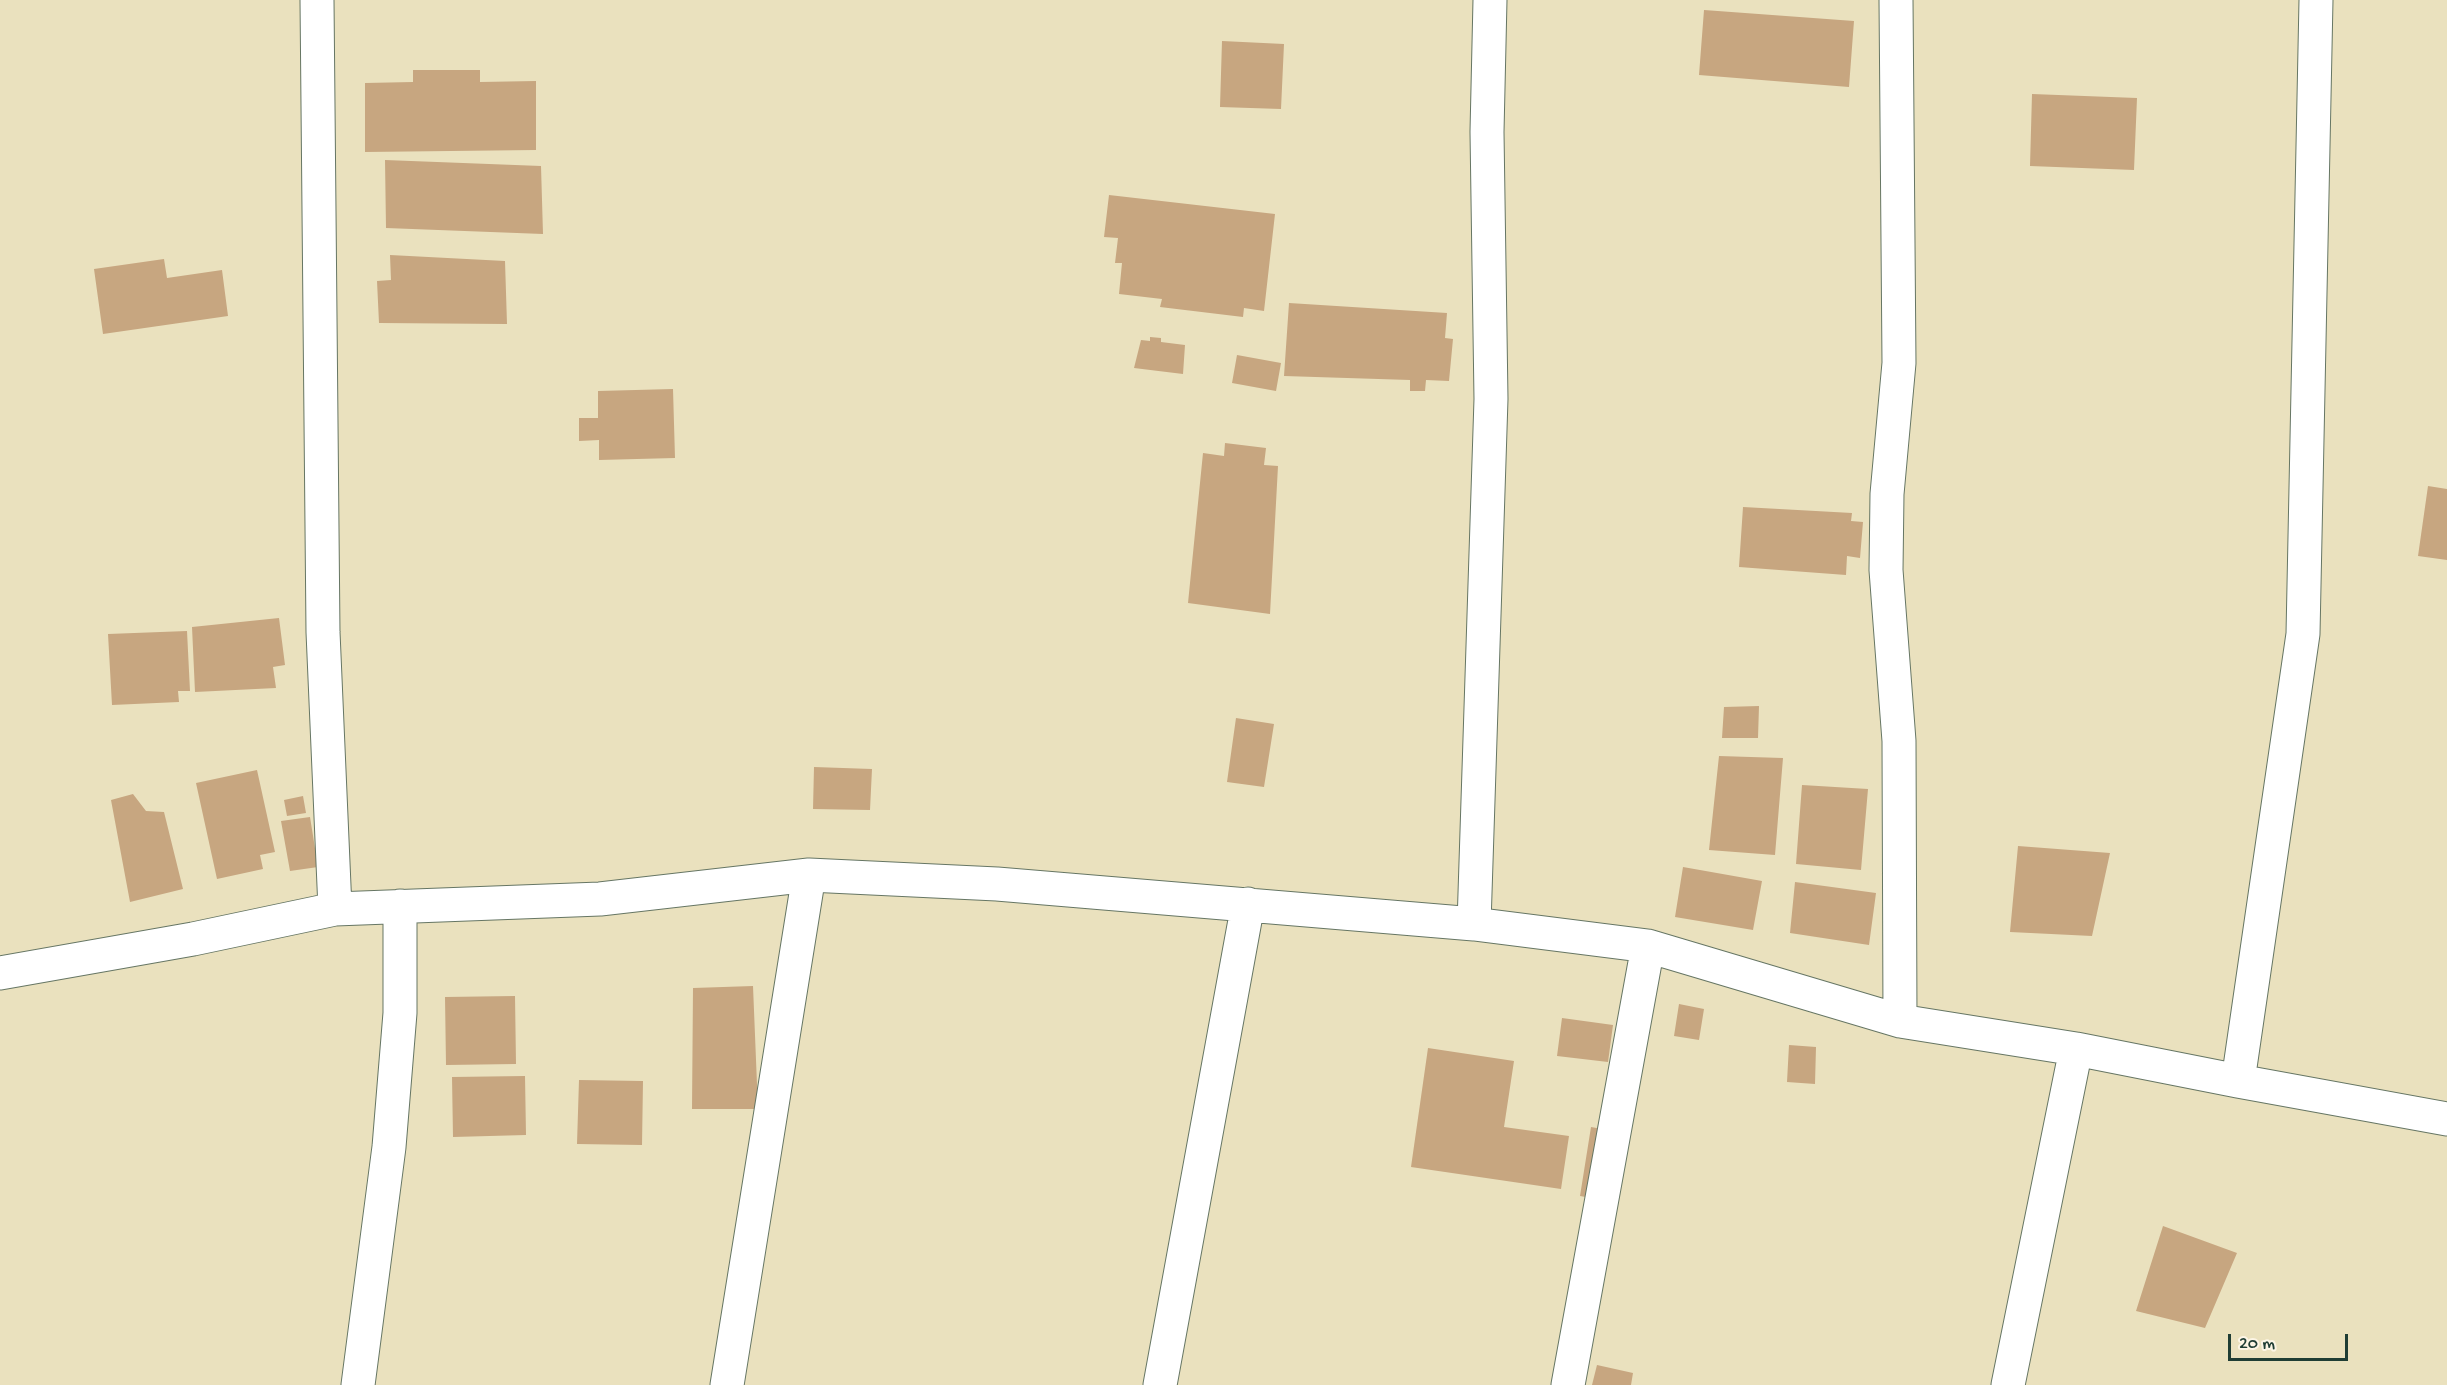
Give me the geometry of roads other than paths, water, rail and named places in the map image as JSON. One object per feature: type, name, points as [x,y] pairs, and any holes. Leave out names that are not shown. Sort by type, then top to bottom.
[{"type":"street","points":[[317,0],[323,632],[336,909]]},
{"type":"street","points":[[1474,924],[1491,399],[1487,132],[1490,0]]},
{"type":"street","points":[[1896,0],[1899,363],[1887,494],[1886,570],[1899,741],[1900,1021]]},
{"type":"street","points":[[2238,1081],[2303,634],[2316,0]]},
{"type":"street","points":[[0,973],[193,939],[336,909],[600,899],[809,875],[997,884],[1474,924],[1648,946],[1900,1021],[2076,1049],[2447,1119]]},
{"type":"street","points":[[727,1385],[809,875]]},
{"type":"street","points":[[1160,1385],[1248,904]]},
{"type":"street","points":[[358,1385],[389,1147],[400,1013],[400,906]]},
{"type":"street","points":[[1568,1385],[1648,946]]},
{"type":"street","points":[[2008,1385],[2076,1049]]}]
